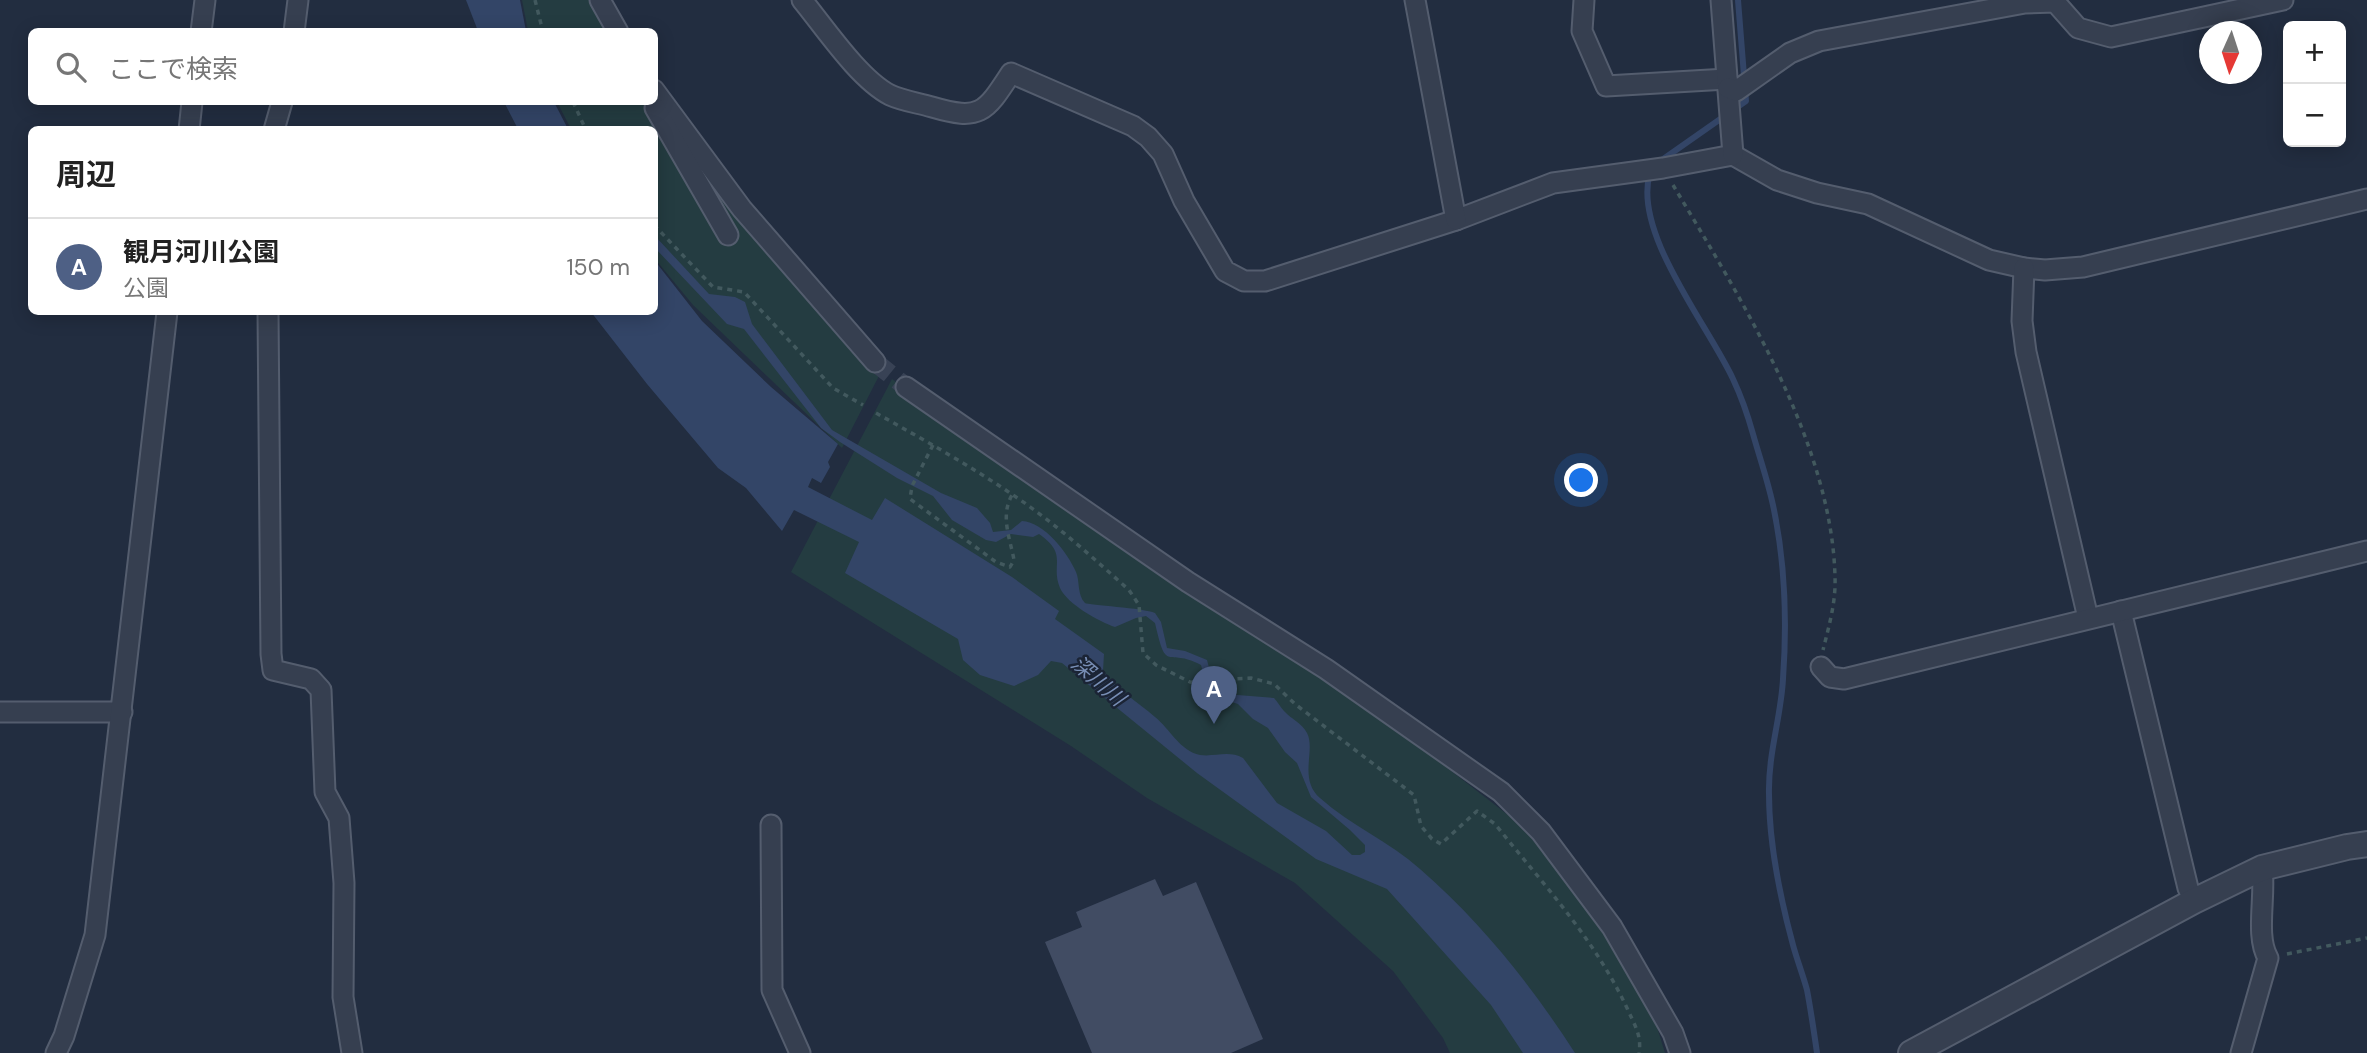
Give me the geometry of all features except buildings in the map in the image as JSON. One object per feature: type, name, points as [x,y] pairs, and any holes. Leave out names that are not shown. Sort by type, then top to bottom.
[{"type":"street","points":[[202,28],[205,0]]},
{"type":"street","points":[[294,28],[298,0]]},
{"type":"street","points":[[600,0],[616,28]]},
{"type":"street","points":[[802,0],[866,78],[891,95],[958,115],[977,112],[993,101],[1011,74],[1133,126],[1163,154],[1184,201],[1225,271],[1244,281],[1265,281],[1456,220],[1553,183],[1733,155],[1777,180],[1817,193],[1868,204],[1989,260],[2045,270],[2083,267],[2367,199]]},
{"type":"street","points":[[1415,0],[1456,220]]},
{"type":"street","points":[[1584,0],[1582,31],[1606,86],[1728,84],[1736,91],[1790,53],[1819,41],[2025,4],[2055,2],[2078,28],[2110,37],[2283,0]]},
{"type":"street","points":[[1721,0],[1733,155]]},
{"type":"street","points":[[658,95],[742,209],[875,362]]},
{"type":"street","points":[[189,126],[192,105]]},
{"type":"street","points":[[275,126],[281,105]]},
{"type":"street","points":[[655,105],[728,235]]},
{"type":"street","points":[[2024,268],[2022,321],[2026,352],[2088,618]]},
{"type":"street","points":[[56,1053],[64,1036],[95,935],[167,315]]},
{"type":"street","points":[[268,315],[271,654],[273,670],[311,679],[321,690],[325,792],[340,818],[344,883],[343,997],[352,1053]]},
{"type":"street","points":[[906,387],[1188,582],[1326,669],[1501,792],[1541,832],[1612,927],[1673,1033],[1680,1053]]},
{"type":"street","points":[[1821,667],[1830,677],[1844,679],[2367,551]]},
{"type":"street","points":[[2120,611],[2185,875],[2194,901]]},
{"type":"street","points":[[0,712],[122,712]]},
{"type":"street","points":[[771,825],[772,990],[800,1053]]},
{"type":"street","points":[[1911,1053],[2194,901],[2262,868],[2367,844]]},
{"type":"street","points":[[2241,1053],[2268,958],[2262,948],[2262,868]]},
{"type":"path","points":[[535,0],[542,28]]},
{"type":"path","points":[[574,105],[584,126]]},
{"type":"path","points":[[1663,168],[1730,280],[1777,373],[1803,433],[1824,492],[1832,535],[1835,578],[1834,608],[1821,667]]},
{"type":"path","points":[[658,229],[713,287],[744,292],[833,388],[863,405]]},
{"type":"path","points":[[876,413],[933,445],[1038,513],[1129,590],[1140,609],[1141,646],[1156,665],[1183,680],[1215,684],[1231,679],[1251,678],[1274,684],[1295,705],[1414,796],[1421,826],[1432,839],[1441,844],[1477,811],[1495,824],[1590,942],[1610,972],[1641,1039],[1639,1053]]},
{"type":"path","points":[[933,445],[912,486],[910,499],[996,562],[1010,567],[1014,559],[1006,529],[1008,502],[1012,495]]},
{"type":"path","points":[[2268,958],[2367,938]]},
{"type":"green space","points":[[522,0],[593,0],[610,28],[527,28]]},
{"type":"green space","points":[[559,105],[657,105],[870,360],[882,370],[842,448],[693,305],[658,263],[658,126],[569,126]]},
{"type":"green space","points":[[892,379],[1018,470],[1357,698],[1521,825],[1606,934],[1657,1027],[1665,1053],[1450,1053],[1443,1038],[1393,971],[1295,883],[1147,798],[1071,746],[791,572]]},
{"type":"water","points":[[466,0],[520,0],[525,28],[477,28]]},
{"type":"water","points":[[506,105],[556,105],[566,126],[516,126]]},
{"type":"water","name":"深川川","points":[[658,239],[709,294],[735,297],[745,302],[752,324],[832,430],[941,493],[977,508],[990,523],[993,532],[1011,530],[1022,521],[1039,527],[1067,556],[1076,572],[1085,603],[1155,613],[1161,622],[1167,648],[1185,651],[1207,660],[1214,687],[1225,694],[1274,698],[1307,733],[1310,748],[1309,774],[1313,790],[1344,817],[1408,859],[1464,911],[1523,979],[1575,1053],[1523,1053],[1491,1005],[1387,889],[1316,859],[1197,773],[1062,663],[1051,661],[1038,675],[1014,686],[980,675],[963,660],[958,639],[845,573],[859,542],[794,510],[782,531],[746,488],[718,468],[593,315],[658,315],[658,265],[702,321],[771,387],[838,444],[821,483],[812,478],[808,487],[872,520],[885,498],[1012,577],[1059,611],[1055,619],[1104,654],[1103,671],[1109,678],[1187,749],[1200,755],[1227,754],[1243,758],[1277,803],[1326,831],[1352,855],[1365,852],[1365,845],[1311,797],[1297,763],[1285,752],[1268,728],[1253,719],[1238,704],[1216,697],[1207,687],[1201,665],[1166,655],[1155,623],[1146,616],[1115,627],[1093,617],[1069,600],[1060,588],[1054,548],[1039,534],[1033,537],[1011,534],[996,542],[986,540],[952,520],[933,496],[897,478],[840,442],[821,428],[744,329],[727,324],[658,251]]},
{"type":"waterway","points":[[1659,162],[1746,101],[1738,0]]},
{"type":"waterway","points":[[1650,173],[1647,197],[1662,250],[1736,386],[1767,481],[1778,530],[1783,572],[1785,637],[1782,693],[1769,779],[1769,813],[1780,889],[1807,990],[1817,1053]]},
{"type":"tunnel","points":[[875,362],[906,387]]},
{"type":"place","name":"観月河川公園","points":[[1214,724]]}]
